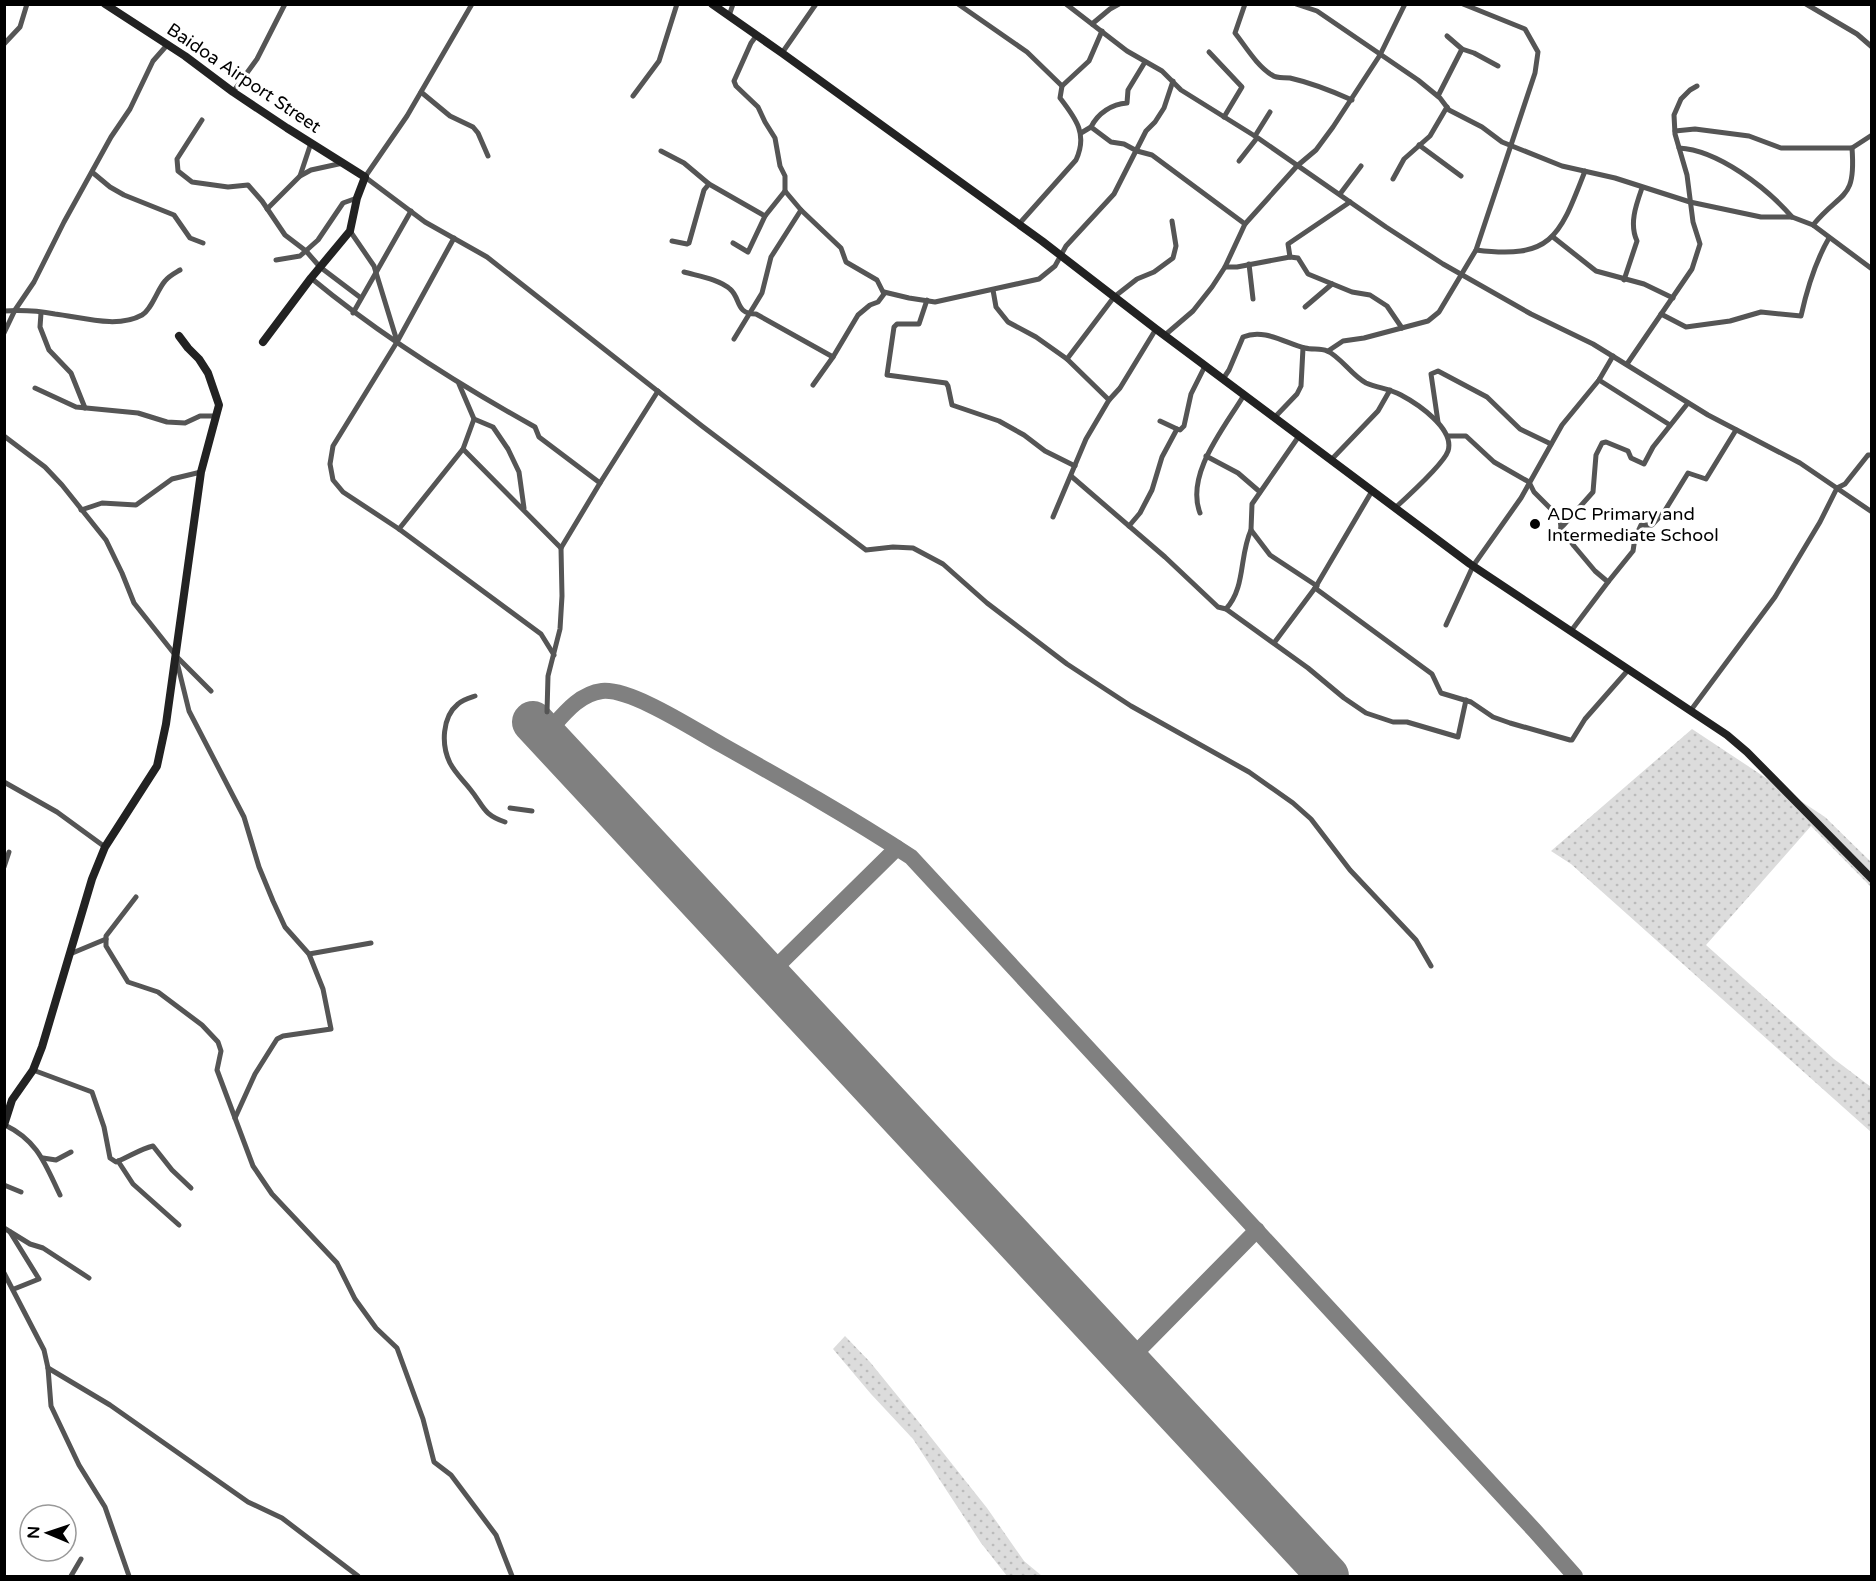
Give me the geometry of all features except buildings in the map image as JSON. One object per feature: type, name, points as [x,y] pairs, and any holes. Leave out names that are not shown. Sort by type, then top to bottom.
[{"type":"main road","name":"Baidoa Airport Street","points":[[105,4],[168,44],[233,92],[365,177]]},
{"type":"main road","points":[[712,4],[1019,224],[1473,566],[1707,720],[1747,752],[1870,875]]},
{"type":"main road","points":[[263,342],[350,231],[357,198],[365,177]]},
{"type":"main road","points":[[5,1125],[12,1100],[33,1070],[42,1047],[92,879],[105,847],[157,766],[176,656],[201,472],[219,405],[208,372],[179,336]]},
{"type":"street","points":[[4,44],[20,27],[27,4]]},
{"type":"street","points":[[233,92],[257,59],[285,4]]},
{"type":"street","points":[[472,4],[407,116],[365,177],[425,222],[487,257],[866,550],[893,547],[914,548],[943,564],[987,603],[1067,664],[1131,705],[1249,772],[1293,803],[1311,819],[1350,870],[1416,940],[1431,966]]},
{"type":"street","points":[[633,96],[659,61],[671,30],[677,4]]},
{"type":"street","points":[[729,16],[733,4]]},
{"type":"street","points":[[782,52],[816,4]]},
{"type":"street","points":[[958,4],[1027,52],[1062,86]]},
{"type":"street","points":[[1066,4],[1127,51],[1162,71],[1181,90],[1256,137],[1443,264],[1516,306],[1613,356],[1688,403],[1800,463],[1872,512]]},
{"type":"street","points":[[1092,24],[1119,4]]},
{"type":"street","points":[[1245,4],[1235,33],[1274,77],[1288,78],[1329,89],[1352,100]]},
{"type":"street","points":[[1296,4],[1317,11],[1438,96],[1449,110],[1482,127],[1502,141],[1562,166],[1615,178],[1690,202],[1761,217],[1792,217],[1814,225],[1872,269]]},
{"type":"street","points":[[1317,11],[1322,4]]},
{"type":"street","points":[[1165,335],[1192,311],[1225,267],[1245,224],[1297,166],[1316,150],[1352,100],[1380,55],[1405,4]]},
{"type":"street","points":[[1328,351],[1342,341],[1364,338],[1428,321],[1439,312],[1476,250],[1535,73],[1538,52],[1525,29],[1463,4]]},
{"type":"street","points":[[1806,4],[1857,34],[1872,47]]},
{"type":"street","points":[[148,31],[157,42],[158,54]]},
{"type":"street","points":[[1019,224],[1076,160],[1081,149],[1081,133],[1075,117],[1060,98],[1062,86],[1089,61],[1102,31]]},
{"type":"street","points":[[733,243],[748,252],[765,216],[785,191],[785,176],[780,166],[775,138],[758,107],[736,86],[734,81],[757,35]]},
{"type":"street","points":[[1447,36],[1462,49],[1498,66]]},
{"type":"street","points":[[4,333],[15,310],[34,282],[111,137],[130,109],[158,54],[168,44]]},
{"type":"street","points":[[1438,96],[1462,49]]},
{"type":"street","points":[[1209,52],[1242,87],[1224,117]]},
{"type":"street","points":[[1081,133],[1091,127],[1114,104],[1128,103],[1128,90],[1145,62]]},
{"type":"street","points":[[785,191],[801,210],[841,248],[846,262],[877,280],[884,292],[935,302],[1039,279],[1054,266],[1066,246],[1114,194],[1146,131],[1164,108],[1173,81]]},
{"type":"street","points":[[1627,364],[1692,269],[1700,244],[1693,222],[1687,175],[1675,131],[1674,115],[1681,99],[1697,86]]},
{"type":"street","points":[[421,92],[450,116],[473,127],[488,156]]},
{"type":"street","points":[[1393,178],[1404,159],[1430,136],[1447,107]]},
{"type":"street","points":[[1239,160],[1256,137],[1270,112]]},
{"type":"street","points":[[202,120],[177,159],[178,171],[192,182],[228,187],[248,185],[285,235],[306,251],[320,267],[361,298]]},
{"type":"street","points":[[1091,127],[1111,142],[1124,144],[1152,155],[1245,224]]},
{"type":"street","points":[[1675,131],[1695,129],[1749,136],[1781,148],[1852,148],[1872,135]]},
{"type":"street","points":[[300,176],[311,143]]},
{"type":"street","points":[[1419,144],[1461,176]]},
{"type":"street","points":[[1679,148],[1687,148],[1711,157],[1750,178],[1771,194],[1792,217]]},
{"type":"street","points":[[1814,225],[1850,189],[1854,169],[1852,148]]},
{"type":"street","points":[[661,151],[684,163],[709,184],[765,216]]},
{"type":"street","points":[[267,209],[300,176],[311,170],[344,163]]},
{"type":"street","points":[[1340,194],[1361,166]]},
{"type":"street","points":[[1476,250],[1490,252],[1533,250],[1553,237],[1567,217],[1585,171]]},
{"type":"street","points":[[92,172],[124,195],[174,215],[190,238],[203,243]]},
{"type":"street","points":[[672,241],[689,243],[704,190],[709,184]]},
{"type":"street","points":[[1624,280],[1637,241],[1633,233],[1634,213],[1642,188]]},
{"type":"street","points":[[276,260],[300,256],[318,240],[343,203],[357,198]]},
{"type":"street","points":[[1290,257],[1288,244],[1350,202]]},
{"type":"street","points":[[734,339],[762,293],[771,257],[801,210]]},
{"type":"street","points":[[352,313],[411,211]]},
{"type":"street","points":[[1067,359],[1114,297],[1137,279],[1154,272],[1173,258],[1176,246],[1172,221]]},
{"type":"street","points":[[350,231],[374,266],[397,342]]},
{"type":"street","points":[[1553,237],[1596,271],[1644,284],[1673,298]]},
{"type":"street","points":[[454,238],[397,342],[333,446],[330,464],[333,480],[343,492],[399,529],[541,634],[554,656]]},
{"type":"street","points":[[1661,314],[1686,327],[1730,321],[1761,312],[1801,316],[1810,280],[1821,251],[1829,238]]},
{"type":"street","points":[[1225,267],[1290,257],[1298,258],[1308,274],[1352,292],[1370,295],[1387,306],[1402,327]]},
{"type":"street","points":[[1249,264],[1253,299]]},
{"type":"street","points":[[4,311],[15,310],[107,321],[126,320],[142,315],[167,279],[180,270]]},
{"type":"street","points":[[684,272],[724,285],[735,294],[736,302],[749,314],[756,314],[833,357]]},
{"type":"street","points":[[311,278],[352,313],[459,384],[535,428],[538,436],[600,483]]},
{"type":"street","points":[[1305,307],[1332,284]]},
{"type":"street","points":[[993,290],[996,307],[1008,322],[1036,337],[1067,359],[1109,400]]},
{"type":"street","points":[[813,385],[858,315],[870,305],[878,302],[884,292]]},
{"type":"street","points":[[927,300],[919,324],[897,324],[894,327],[887,375],[946,383],[952,405],[999,422],[1024,435],[1045,451],[1075,466]]},
{"type":"street","points":[[41,313],[40,327],[49,350],[71,373],[86,408]]},
{"type":"street","points":[[1053,517],[1086,440],[1109,400],[1120,388],[1156,329]]},
{"type":"street","points":[[1223,379],[1243,337],[1250,334],[1282,339],[1303,348],[1328,351],[1366,383],[1402,395],[1438,422],[1448,436],[1448,452],[1429,476],[1395,508]]},
{"type":"street","points":[[1275,418],[1297,394],[1301,386],[1303,348]]},
{"type":"street","points":[[1446,625],[1473,566],[1529,483],[1562,425],[1599,380],[1613,356]]},
{"type":"street","points":[[1160,421],[1180,430],[1184,426],[1191,394],[1205,366]]},
{"type":"street","points":[[1438,422],[1431,374],[1438,371],[1486,397],[1521,429],[1551,444]]},
{"type":"street","points":[[1599,380],[1670,424]]},
{"type":"street","points":[[399,529],[463,449],[474,419],[459,384]]},
{"type":"street","points":[[35,388],[56,396],[67,405],[138,413],[178,423],[185,423],[200,416],[215,416]]},
{"type":"street","points":[[1331,460],[1378,411],[1390,390]]},
{"type":"street","points":[[548,712],[548,676],[561,629],[561,549],[658,391]]},
{"type":"street","points":[[1200,513],[1196,504],[1197,480],[1206,456],[1244,395]]},
{"type":"street","points":[[1561,528],[1593,492],[1596,454],[1602,443],[1606,442],[1628,451],[1631,458],[1642,465],[1670,424],[1688,403]]},
{"type":"street","points":[[474,419],[493,427],[508,449],[519,472],[525,510]]},
{"type":"street","points":[[1129,526],[1140,513],[1152,490],[1162,457],[1177,429]]},
{"type":"street","points":[[1571,631],[1633,551],[1635,538],[1641,525],[1652,525],[1664,512],[1688,473],[1706,479],[1736,430]]},
{"type":"street","points":[[4,436],[45,467],[62,485],[106,540],[134,603],[176,656],[211,691]]},
{"type":"street","points":[[1226,609],[1240,582],[1244,545],[1251,530],[1252,504],[1299,436]]},
{"type":"street","points":[[1448,436],[1466,436],[1494,462],[1529,483],[1534,492],[1560,518],[1561,528],[1595,571],[1608,582]]},
{"type":"street","points":[[463,449],[561,549]]},
{"type":"street","points":[[1691,710],[1775,597],[1838,488],[1845,484],[1868,455],[1872,455]]},
{"type":"street","points":[[1206,456],[1238,473],[1260,492]]},
{"type":"street","points":[[81,510],[102,503],[136,506],[139,501],[172,479],[201,472]]},
{"type":"street","points":[[1071,476],[1218,607],[1226,609],[1274,643],[1366,713],[1393,722],[1407,722],[1458,737],[1466,700]]},
{"type":"street","points":[[1274,643],[1316,587],[1372,491]]},
{"type":"street","points":[[1251,530],[1270,555],[1432,674],[1441,693],[1466,700],[1493,717],[1572,740],[1585,719],[1629,669]]},
{"type":"street","points":[[176,656],[189,711],[244,817],[259,867],[273,901],[285,927],[309,954],[316,969],[323,989],[331,1029],[283,1036],[277,1039],[255,1074],[235,1118]]},
{"type":"street","points":[[475,696],[458,703],[445,719],[448,760],[490,817],[505,822]]},
{"type":"street","points":[[4,782],[57,812],[105,847]]},
{"type":"street","points":[[510,808],[532,811]]},
{"type":"street","points":[[4,867],[9,852]]},
{"type":"street","points":[[136,897],[106,936],[106,946],[128,982],[158,992],[202,1025],[218,1042],[221,1051],[217,1070],[253,1166],[272,1194],[337,1263],[355,1299],[376,1328],[397,1348],[423,1419],[434,1462],[451,1475],[496,1535],[512,1576]]},
{"type":"street","points":[[70,954],[106,939]]},
{"type":"street","points":[[306,954],[371,943]]},
{"type":"street","points":[[306,954],[316,969]]},
{"type":"street","points":[[306,954],[325,994],[331,1024]]},
{"type":"street","points":[[33,1070],[92,1092],[104,1127],[110,1158],[118,1161],[133,1184],[179,1226]]},
{"type":"street","points":[[5,1125],[25,1137],[43,1158],[60,1195]]},
{"type":"street","points":[[118,1161],[134,1155],[141,1149],[153,1146],[172,1170],[191,1188]]},
{"type":"street","points":[[43,1158],[56,1160],[71,1152]]},
{"type":"street","points":[[4,1185],[21,1192]]},
{"type":"street","points":[[7,1229],[30,1244],[43,1248],[89,1278]]},
{"type":"street","points":[[7,1229],[39,1279],[14,1289]]},
{"type":"street","points":[[4,1273],[44,1350],[51,1406],[79,1465],[105,1507],[129,1576]]},
{"type":"street","points":[[48,1368],[110,1405],[248,1502],[282,1518],[358,1576]]},
{"type":"street","points":[[71,1576],[81,1559]]},
{"type":"shaded area","points":[[1692,729],[1825,817],[1871,862],[1871,887],[1811,826],[1706,945],[1834,1059],[1871,1087],[1871,1132],[1571,864],[1551,851]]},
{"type":"shaded area","points":[[845,1336],[870,1362],[918,1421],[987,1508],[1024,1561],[1042,1576],[1007,1576],[981,1543],[913,1439],[833,1349]]},
{"type":"taxiway","points":[[545,735],[570,708],[593,693],[602,691],[629,696],[680,721],[818,800],[911,857],[1575,1576]]},
{"type":"taxiway","points":[[768,975],[897,848]]},
{"type":"taxiway","points":[[1128,1361],[1257,1230]]},
{"type":"runway","points":[[533,722],[1328,1576]]},
{"type":"place","name":"ADC Primary and Intermediate School","points":[[1535,524]]}]
